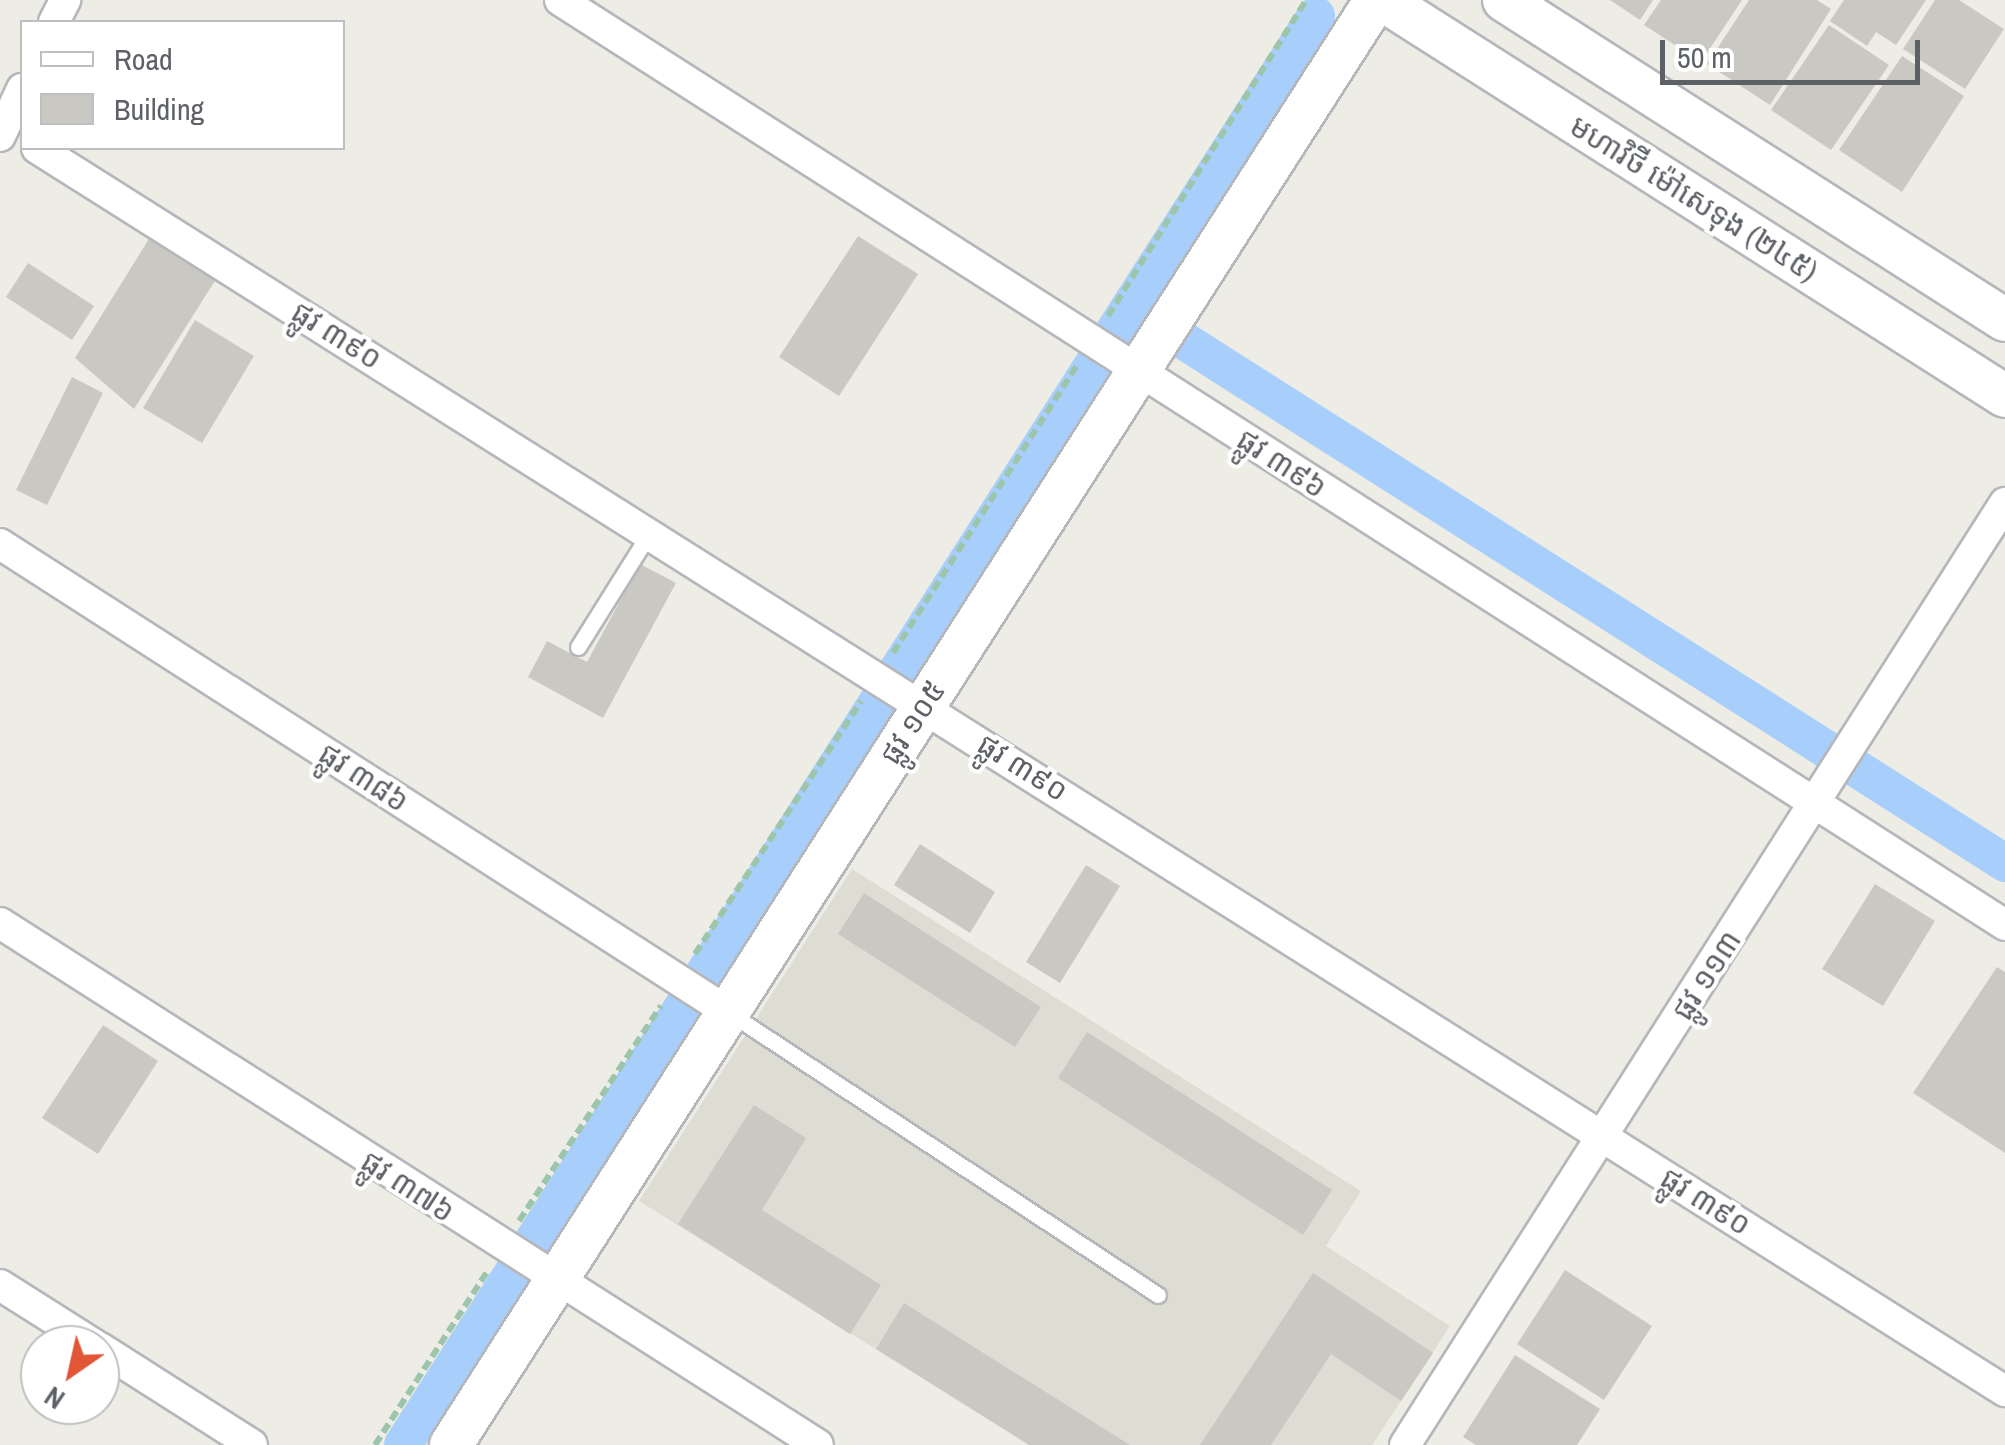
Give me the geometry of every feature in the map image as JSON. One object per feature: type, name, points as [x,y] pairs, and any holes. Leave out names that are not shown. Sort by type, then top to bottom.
[{"type":"street","name":"ផ្លូវ ៣៩៦","points":[[560,0],[1093,340],[1136,359],[1823,790],[2005,924]]},
{"type":"street","name":"ផ្លូវ ១០៥","points":[[452,1445],[547,1276],[916,699],[1136,359],[1175,311],[1380,0]]},
{"type":"street","name":"មហាវិថី ម៉ៅសេទុង (២៤៥)","points":[[1380,0],[2005,396]]},
{"type":"street","points":[[1504,0],[2005,320]]},
{"type":"street","points":[[7,132],[20,95]]},
{"type":"street","name":"ផ្លូវ ៣៩០","points":[[41,150],[879,675],[2005,1391]]},
{"type":"street","name":"ផ្លូវ ១១៣","points":[[1419,1440],[1603,1136],[2005,503]]},
{"type":"street","name":"ផ្លូវ ៣៨៦","points":[[0,544],[719,1006]]},
{"type":"street","name":"ផ្លូវ ៣៧៦","points":[[0,923],[547,1276],[818,1445]]},
{"type":"street","points":[[0,1285],[63,1325]]},
{"type":"street","points":[[120,1362],[252,1445]]},
{"type":"lane","points":[[578,647],[650,532]]},
{"type":"lane","points":[[719,1006],[1158,1295]]},
{"type":"path","points":[[375,1445],[879,675],[1306,0]]},
{"type":"shaded area","points":[[852,869],[1361,1191],[1326,1246],[1450,1326],[1372,1445],[1029,1445],[639,1201]]},
{"type":"building","points":[[1610,0],[1653,0],[1640,20]]},
{"type":"building","points":[[1661,0],[1742,0],[1701,62],[1644,25]]},
{"type":"building","points":[[1749,0],[1817,0],[1831,9],[1770,105],[1707,64]]},
{"type":"building","points":[[1844,0],[1926,0],[1896,45],[1876,32],[1867,46],[1830,21]]},
{"type":"building","points":[[1935,0],[1959,0],[2004,29],[1965,89],[1903,49]]},
{"type":"building","points":[[1829,25],[1889,65],[1831,150],[1771,110]]},
{"type":"building","points":[[1902,56],[1964,96],[1902,192],[1839,150]]},
{"type":"building","points":[[152,234],[218,276],[134,409],[75,358]]},
{"type":"building","points":[[858,236],[918,274],[839,396],[779,357]]},
{"type":"building","points":[[28,263],[94,306],[72,340],[6,297]]},
{"type":"building","points":[[195,320],[254,356],[202,443],[143,408]]},
{"type":"building","points":[[72,377],[103,393],[47,505],[16,490]]},
{"type":"building","points":[[640,564],[676,583],[603,718],[528,677],[547,641],[587,662]]},
{"type":"building","points":[[920,844],[995,892],[970,933],[894,885]]},
{"type":"building","points":[[1086,865],[1120,886],[1060,983],[1026,962]]},
{"type":"building","points":[[1875,884],[1935,921],[1883,1006],[1822,969]]},
{"type":"building","points":[[864,893],[1041,1007],[1015,1047],[838,934]]},
{"type":"building","points":[[1997,967],[2005,972],[2005,1153],[1913,1093]]},
{"type":"building","points":[[103,1025],[158,1061],[98,1154],[42,1118]]},
{"type":"building","points":[[1087,1032],[1332,1190],[1303,1235],[1058,1078]]},
{"type":"building","points":[[754,1105],[806,1138],[762,1210],[881,1285],[850,1334],[678,1224]]},
{"type":"building","points":[[1565,1270],[1652,1326],[1604,1400],[1517,1344]]},
{"type":"building","points":[[1313,1273],[1433,1353],[1401,1401],[1331,1354],[1271,1445],[1200,1445]]},
{"type":"building","points":[[904,1303],[1130,1445],[1029,1445],[876,1349]]},
{"type":"building","points":[[1515,1355],[1600,1409],[1577,1445],[1476,1445],[1463,1437]]},
{"type":"waterway","points":[[403,1445],[1316,16]]},
{"type":"waterway","points":[[1142,314],[2005,863]]}]
